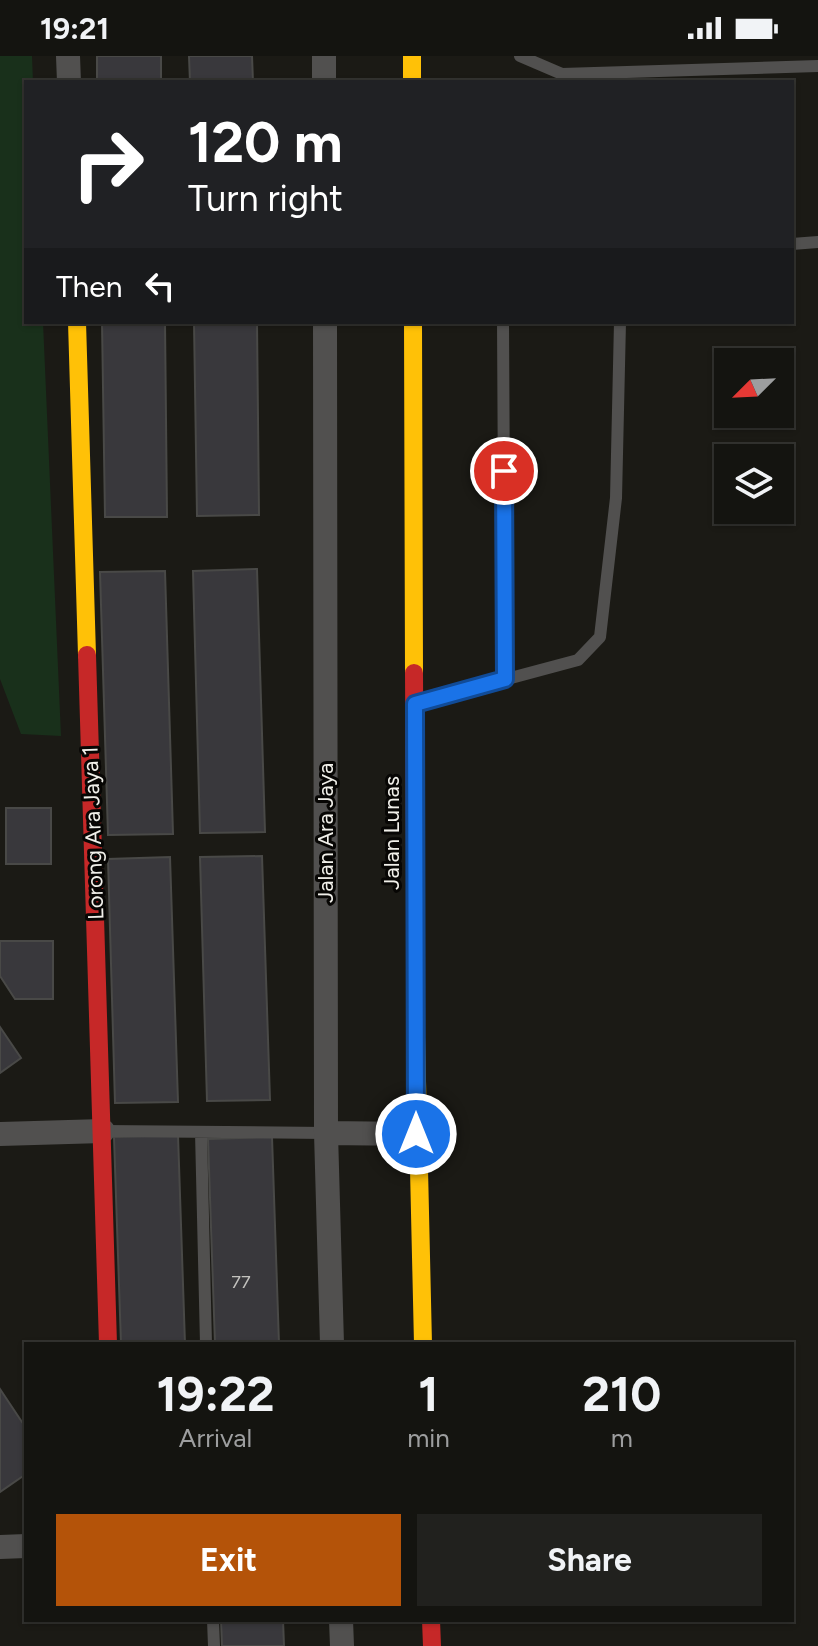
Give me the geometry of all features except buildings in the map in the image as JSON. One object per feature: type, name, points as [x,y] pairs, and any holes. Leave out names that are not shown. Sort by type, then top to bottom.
[{"type":"main road","points":[[412,56],[412,80]]},
{"type":"main road","name":"Lorong Ara Jaya 1","points":[[77,324],[108,1342]]},
{"type":"main road","name":"Jalan Lunas","points":[[413,324],[416,1134],[423,1342]]},
{"type":"main road","points":[[431,1622],[432,1646]]},
{"type":"street","points":[[68,56],[69,80]]},
{"type":"street","points":[[324,56],[324,80]]},
{"type":"street","name":"Jalan Ara Jaya","points":[[325,324],[326,1133],[332,1342]]},
{"type":"street","points":[[0,1134],[103,1131]]},
{"type":"street","points":[[326,1133],[416,1134]]},
{"type":"street","points":[[0,1547],[24,1546]]},
{"type":"street","points":[[341,1622],[342,1646]]},
{"type":"lane","points":[[520,56],[562,74],[818,66]]},
{"type":"lane","points":[[794,244],[818,242]]},
{"type":"lane","points":[[503,324],[505,679]]},
{"type":"lane","points":[[415,704],[578,660],[600,637],[616,498],[620,324]]},
{"type":"lane","points":[[103,1131],[326,1133]]},
{"type":"lane","points":[[201,1132],[206,1342]]},
{"type":"lane","points":[[213,1622],[214,1646]]},
{"type":"green space","points":[[0,56],[32,56],[33,80],[24,80],[24,324],[43,324],[61,736],[21,734],[0,679]]},
{"type":"traffic: slow","points":[[412,56],[412,80]]},
{"type":"traffic: slow","points":[[77,324],[87,655]]},
{"type":"traffic: slow","points":[[413,324],[414,673]]},
{"type":"traffic: slow","points":[[416,1037],[423,1342]]},
{"type":"traffic: jam","points":[[87,655],[108,1342]]},
{"type":"traffic: jam","points":[[414,673],[416,1037]]},
{"type":"traffic: jam","points":[[431,1622],[432,1646]]},
{"type":"route","points":[[416,1134],[415,704],[505,679],[504,471]]}]
